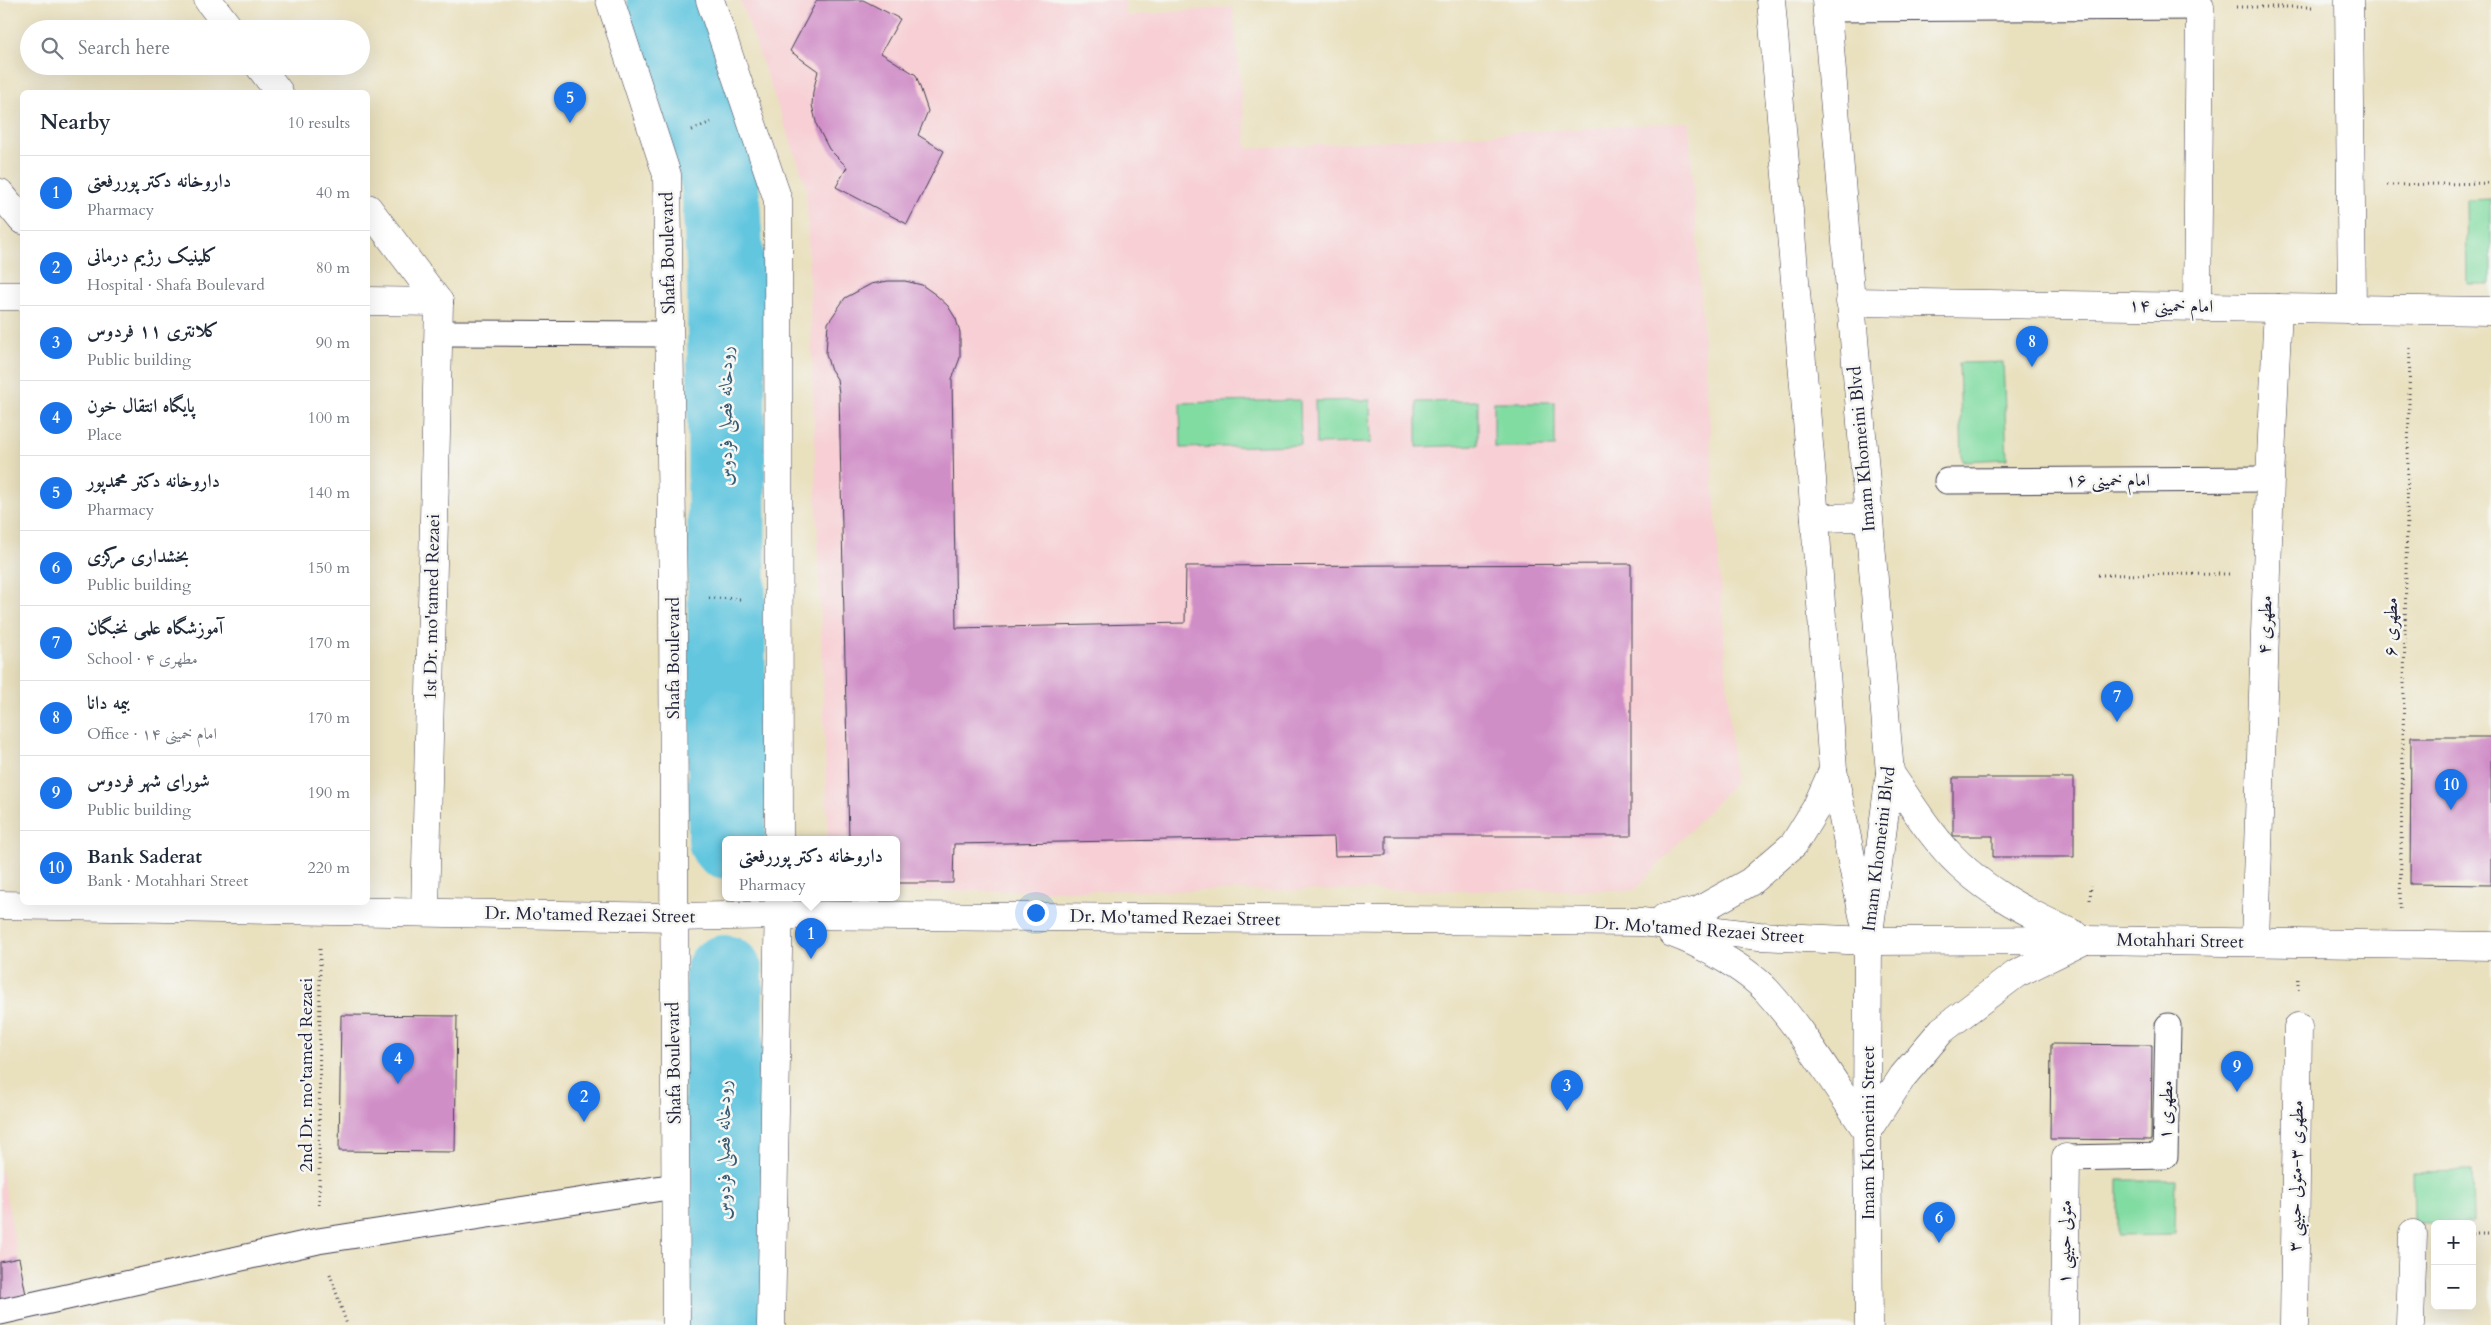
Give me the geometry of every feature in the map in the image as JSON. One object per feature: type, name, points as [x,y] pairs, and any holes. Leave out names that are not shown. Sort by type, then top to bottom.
[{"type":"street","points":[[208,0],[223,20]]},
{"type":"street","name":"Shafa Boulevard","points":[[610,0],[667,175],[673,598],[676,1325]]},
{"type":"street","points":[[710,0],[778,200],[779,836]]},
{"type":"street","name":"Imam Khomeini Blvd","points":[[1771,0],[1815,518],[1833,770],[1868,941]]},
{"type":"street","points":[[2349,3],[2352,310]]},
{"type":"street","name":"Imam Khomeini Blvd","points":[[1826,5],[1890,773],[1868,941]]},
{"type":"street","points":[[2197,306],[2200,8]]},
{"type":"street","points":[[265,75],[277,90]]},
{"type":"street","points":[[0,193],[20,218]]},
{"type":"street","points":[[370,211],[439,302]]},
{"type":"street","points":[[0,296],[20,296]]},
{"type":"street","points":[[370,301],[439,302]]},
{"type":"street","name":"1st Dr. mo'tamed Rezaei","points":[[425,912],[439,302]]},
{"type":"street","name":"امام خمینی ۱۴","points":[[1850,302],[2491,311]]},
{"type":"street","name":"مطهری ۴","points":[[2255,941],[2266,574],[2278,308]]},
{"type":"street","points":[[1815,518],[1868,517]]},
{"type":"street","points":[[1642,922],[1698,911],[1750,882],[1794,844],[1816,808],[1833,770]]},
{"type":"street","points":[[1890,773],[1939,843],[1983,884],[2032,916],[2087,940]]},
{"type":"street","name":"Dr. Mo'tamed Rezaei Street","points":[[0,905],[673,916],[779,906],[1642,922],[1759,936],[1868,941]]},
{"type":"street","points":[[771,1325],[779,906]]},
{"type":"street","points":[[1642,922],[1686,938],[1728,961],[1766,989],[1867,1131],[1903,1076],[1942,1030],[2016,974],[2087,940]]},
{"type":"street","name":"Motahhari Street","points":[[1868,941],[2255,941],[2491,946]]},
{"type":"street","name":"Imam Khomeini Street","points":[[1868,941],[1867,1131],[1870,1325]]},
{"type":"street","name":"مطهری ۳-متولی حبیبی ۳","points":[[2294,1325],[2298,1027]]},
{"type":"street","name":"متولی حبیبی ۱","points":[[2064,1325],[2066,1158]]},
{"type":"street","points":[[2410,1325],[2413,1234]]},
{"type":"lane","points":[[1826,5],[2200,8]]},
{"type":"lane","points":[[438,333],[669,334]]},
{"type":"lane","name":"امام خمینی ۱۶","points":[[1947,481],[2270,479]]},
{"type":"lane","name":"مطهری ۱","points":[[2066,1158],[2165,1156],[2168,1026]]},
{"type":"lane","points":[[0,1312],[318,1241],[675,1186]]},
{"type":"path","points":[[2200,8],[2349,3]]},
{"type":"path","points":[[657,144],[747,107]]},
{"type":"path","points":[[2351,185],[2491,183]]},
{"type":"path","name":"مطهری ۶","points":[[2399,944],[2410,311]]},
{"type":"path","points":[[2098,575],[2266,574]]},
{"type":"path","points":[[673,598],[778,599]]},
{"type":"path","name":"2nd Dr. mo'tamed Rezaei","points":[[320,910],[318,1241],[347,1325]]},
{"type":"path","points":[[2297,943],[2298,1027]]},
{"type":"path","points":[[2476,1234],[2491,1234]]},
{"type":"shaded area","points":[[740,0],[1125,0],[1126,16],[1233,7],[1247,149],[1689,122],[1734,783],[1635,890],[900,891],[900,836],[828,836],[806,185]]},
{"type":"shaded area","points":[[0,1165],[27,1300],[0,1306]]},
{"type":"green space","points":[[2491,199],[2491,284],[2467,284],[2466,200]]},
{"type":"green space","points":[[2003,362],[2007,459],[1962,461],[1959,363]]},
{"type":"green space","points":[[1300,400],[1301,445],[1181,448],[1180,403]]},
{"type":"green space","points":[[1370,400],[1371,443],[1316,444],[1315,401]]},
{"type":"green space","points":[[1478,401],[1478,445],[1417,447],[1417,402]]},
{"type":"green space","points":[[1494,402],[1555,402],[1555,447],[1494,447]]},
{"type":"green space","points":[[2472,1171],[2473,1220],[2431,1220],[2431,1223],[2414,1223],[2413,1172]]},
{"type":"green space","points":[[2118,1180],[2176,1180],[2175,1235],[2118,1236]]},
{"type":"building","points":[[817,0],[863,0],[900,19],[881,53],[916,75],[928,111],[918,135],[944,151],[907,224],[836,187],[847,167],[829,149],[817,126],[812,105],[818,71],[790,51]]},
{"type":"building","points":[[905,281],[922,285],[948,306],[956,319],[960,333],[960,358],[952,379],[956,628],[1185,623],[1186,566],[1631,564],[1631,836],[1386,836],[1386,855],[1335,856],[1334,837],[954,844],[953,883],[900,883],[900,836],[849,836],[839,393],[837,379],[830,368],[826,354],[828,323],[845,298],[871,284]]},
{"type":"building","points":[[2411,737],[2491,737],[2491,885],[2410,884]]},
{"type":"building","points":[[1953,778],[2074,778],[2074,857],[1993,857],[1993,836],[1953,836]]},
{"type":"building","points":[[341,1015],[457,1016],[455,1152],[339,1151]]},
{"type":"building","points":[[2051,1044],[2152,1045],[2151,1140],[2050,1139]]},
{"type":"building","points":[[19,1258],[27,1300],[0,1306],[0,1262]]},
{"type":"waterway","name":"رودخانه فصلی فردوس","points":[[666,0],[692,77],[720,182],[726,282],[727,836]]},
{"type":"waterway","name":"رودخانه فصلی فردوس","points":[[723,1325],[724,974]]},
{"type":"place","name":"داروخانه دکتر محمدپور","points":[[570,123]]},
{"type":"place","name":"بیمه دانا","points":[[2032,367]]},
{"type":"place","name":"آموزشگاه علمی نخبگان","points":[[2117,722]]},
{"type":"place","name":"Bank Saderat","points":[[2451,810]]},
{"type":"place","name":"داروخانه دکتر پوررفعتی","points":[[811,959]]},
{"type":"place","name":"پایگاه انتقال خون","points":[[398,1084]]},
{"type":"place","name":"شورای شهر فردوس","points":[[2237,1092]]},
{"type":"place","name":"کلانتری ۱۱ فردوس","points":[[1567,1111]]},
{"type":"place","name":"کلینیک رژیم درمانی","points":[[584,1122]]},
{"type":"place","name":"بخشداری مرکزی","points":[[1939,1243]]}]
